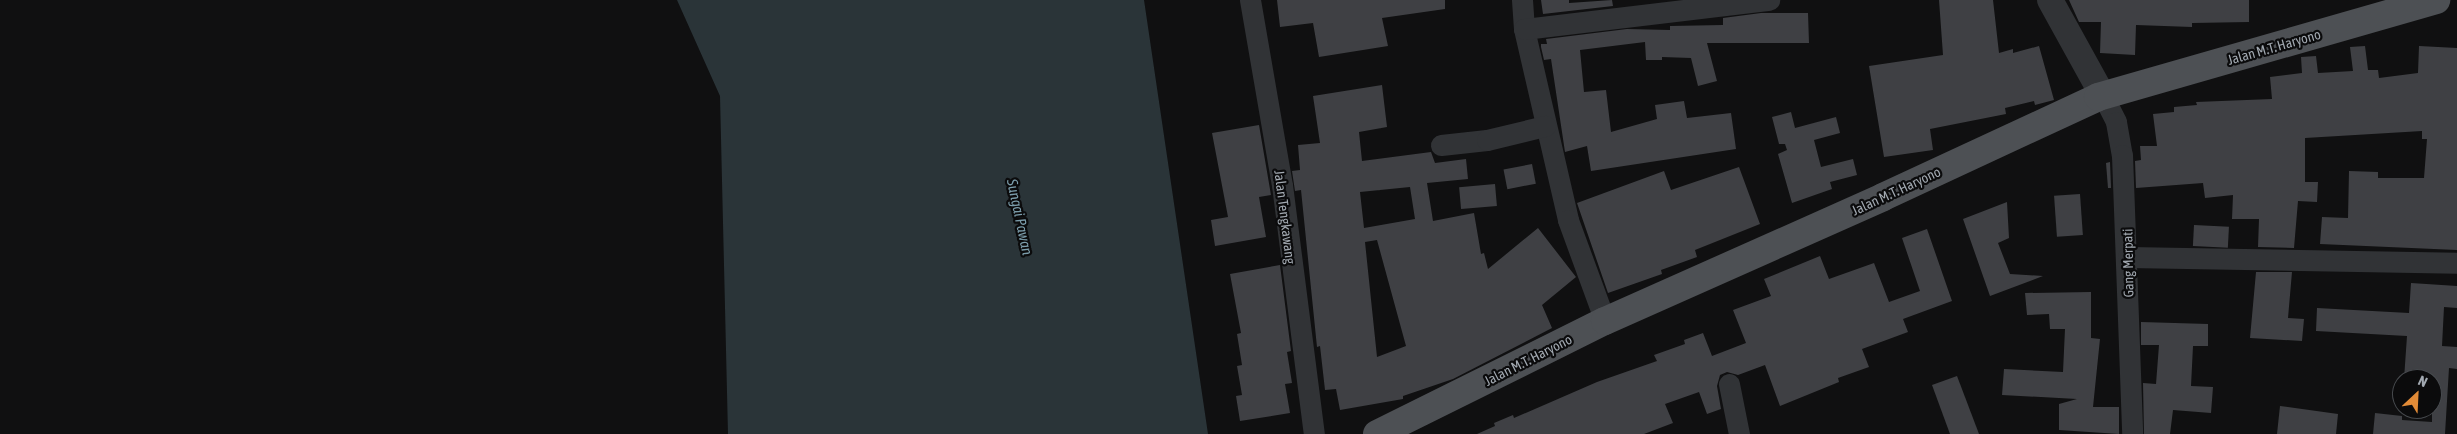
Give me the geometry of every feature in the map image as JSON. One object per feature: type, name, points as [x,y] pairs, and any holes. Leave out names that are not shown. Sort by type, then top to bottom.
[{"type":"main road","name":"Jalan M.T. Haryono","points":[[1377,434],[1606,320],[2104,96],[2436,0]]},
{"type":"street","name":"Jalan Tengkawang","points":[[1250,0],[1282,185],[1314,434]]},
{"type":"street","points":[[1522,0],[1524,28],[1568,220],[1606,320]]},
{"type":"street","points":[[1524,28],[1769,0]]},
{"type":"street","points":[[2050,0],[2104,96]]},
{"type":"street","name":"Gang Merpati","points":[[2104,96],[2120,141],[2128,257],[2132,434]]},
{"type":"street","points":[[1441,145],[1487,140],[1546,126]]},
{"type":"street","points":[[2128,257],[2457,263]]},
{"type":"street","points":[[1729,384],[1739,434]]},
{"type":"water","name":"Sungai Pawan","points":[[677,0],[1144,0],[1208,434],[728,434],[720,96]]},
{"type":"building","points":[[1277,0],[1445,0],[1445,9],[1382,18],[1388,46],[1319,57],[1313,23],[1280,27]]},
{"type":"building","points":[[1541,0],[1569,0],[1569,3],[1612,0],[1613,6],[1543,14]]},
{"type":"building","points":[[1939,0],[1993,0],[1999,53],[2013,49],[2013,53],[2039,46],[2054,100],[2035,105],[2034,101],[2005,108],[2006,114],[1930,129],[1933,150],[1884,157],[1869,66],[1943,55]]},
{"type":"building","points":[[2069,0],[2249,0],[2249,22],[2192,23],[2192,27],[2136,25],[2135,55],[2100,53],[2101,22],[2079,22]]},
{"type":"building","points":[[1761,13],[1808,13],[1809,43],[1707,43],[1717,81],[1698,86],[1691,58],[1662,57],[1662,60],[1646,60],[1645,42],[1580,50],[1584,92],[1606,90],[1611,132],[1657,119],[1655,105],[1684,101],[1687,118],[1731,113],[1736,149],[1591,171],[1587,146],[1565,152],[1551,59],[1544,60],[1541,47],[1541,44],[1547,44],[1546,39],[1627,29],[1670,30],[1670,26],[1723,25],[1723,18]]},
{"type":"building","points":[[2365,46],[2368,70],[2378,70],[2379,78],[2418,73],[2419,46],[2457,48],[2457,250],[2320,244],[2322,217],[2348,218],[2349,171],[2378,172],[2378,178],[2424,178],[2427,139],[2422,139],[2422,131],[2305,138],[2305,182],[2318,182],[2317,202],[2298,201],[2294,248],[2258,247],[2259,219],[2232,219],[2233,195],[2205,198],[2203,183],[2136,188],[2135,161],[2141,160],[2140,146],[2157,146],[2153,114],[2174,112],[2174,107],[2197,105],[2196,102],[2272,99],[2270,77],[2302,73],[2301,57],[2316,56],[2318,73],[2353,71],[2350,47]]},
{"type":"building","points":[[1382,85],[1387,127],[1359,132],[1362,161],[1431,152],[1435,163],[1466,159],[1468,179],[1427,183],[1433,221],[1474,213],[1481,254],[1484,253],[1488,269],[1538,228],[1576,277],[1542,305],[1552,328],[1453,379],[1403,396],[1403,399],[1340,410],[1336,389],[1325,390],[1320,346],[1317,347],[1301,190],[1295,191],[1292,171],[1300,170],[1298,145],[1320,143],[1313,96]],"holes":[[[1410,187],[1415,219],[1364,228],[1360,192]],[[1377,240],[1406,346],[1377,357],[1365,242]]]},
{"type":"building","points":[[1791,112],[1795,128],[1836,117],[1840,133],[1814,140],[1821,167],[1853,159],[1857,175],[1830,182],[1832,189],[1792,203],[1778,154],[1787,150],[1785,144],[1779,144],[1772,117]]},
{"type":"building","points":[[1259,125],[1271,195],[1259,197],[1266,237],[1215,246],[1211,220],[1228,217],[1212,133]]},
{"type":"building","points":[[2110,162],[2111,188],[2108,188],[2106,163]]},
{"type":"building","points":[[1532,164],[1536,184],[1507,189],[1504,170]]},
{"type":"building","points":[[1739,167],[1760,224],[1695,250],[1697,257],[1661,270],[1662,274],[1608,293],[1577,203],[1664,171],[1671,190]]},
{"type":"building","points":[[1495,184],[1497,206],[1461,209],[1459,187]]},
{"type":"building","points":[[2080,194],[2083,235],[2057,237],[2054,196]]},
{"type":"building","points":[[2007,202],[2009,238],[1998,243],[2010,274],[2043,276],[1990,296],[1963,219]]},
{"type":"building","points":[[2194,225],[2229,227],[2228,248],[2193,246]]},
{"type":"building","points":[[1927,229],[1952,301],[1903,319],[1908,332],[1862,349],[1869,367],[1838,378],[1839,382],[1780,406],[1765,365],[1738,375],[1727,372],[1720,375],[1717,386],[1721,409],[1707,414],[1699,392],[1665,404],[1673,423],[1644,434],[1477,434],[1495,426],[1494,423],[1513,415],[1514,418],[1597,382],[1657,361],[1654,355],[1685,344],[1684,340],[1703,333],[1712,356],[1746,343],[1733,310],[1771,296],[1764,279],[1820,256],[1829,279],[1874,263],[1889,302],[1920,291],[1902,238]]},
{"type":"building","points":[[1280,265],[1291,351],[1287,352],[1292,383],[1285,384],[1290,413],[1240,421],[1236,396],[1242,395],[1237,366],[1242,365],[1237,334],[1241,333],[1230,274]]},
{"type":"building","points":[[2256,272],[2292,272],[2288,318],[2304,319],[2302,341],[2250,338]]},
{"type":"building","points":[[2411,283],[2457,286],[2457,308],[2444,307],[2442,346],[2457,347],[2457,369],[2449,368],[2445,434],[2373,434],[2375,413],[2392,415],[2392,419],[2402,420],[2432,422],[2432,419],[2442,419],[2442,369],[2405,369],[2407,336],[2316,331],[2317,308],[2409,313]]},
{"type":"building","points":[[2091,292],[2091,338],[2100,339],[2093,407],[2119,407],[2119,434],[2059,430],[2059,404],[2077,399],[2002,395],[2004,369],[2063,372],[2065,329],[2050,329],[2049,314],[2027,315],[2025,293]]},
{"type":"building","points":[[2141,322],[2208,324],[2208,346],[2193,346],[2191,386],[2213,387],[2211,413],[2173,410],[2170,434],[2144,434],[2143,383],[2156,384],[2159,345],[2141,345]]},
{"type":"building","points":[[1957,376],[1979,434],[1950,434],[1932,385]]},
{"type":"building","points":[[2280,406],[2338,414],[2336,434],[2277,434]]}]
